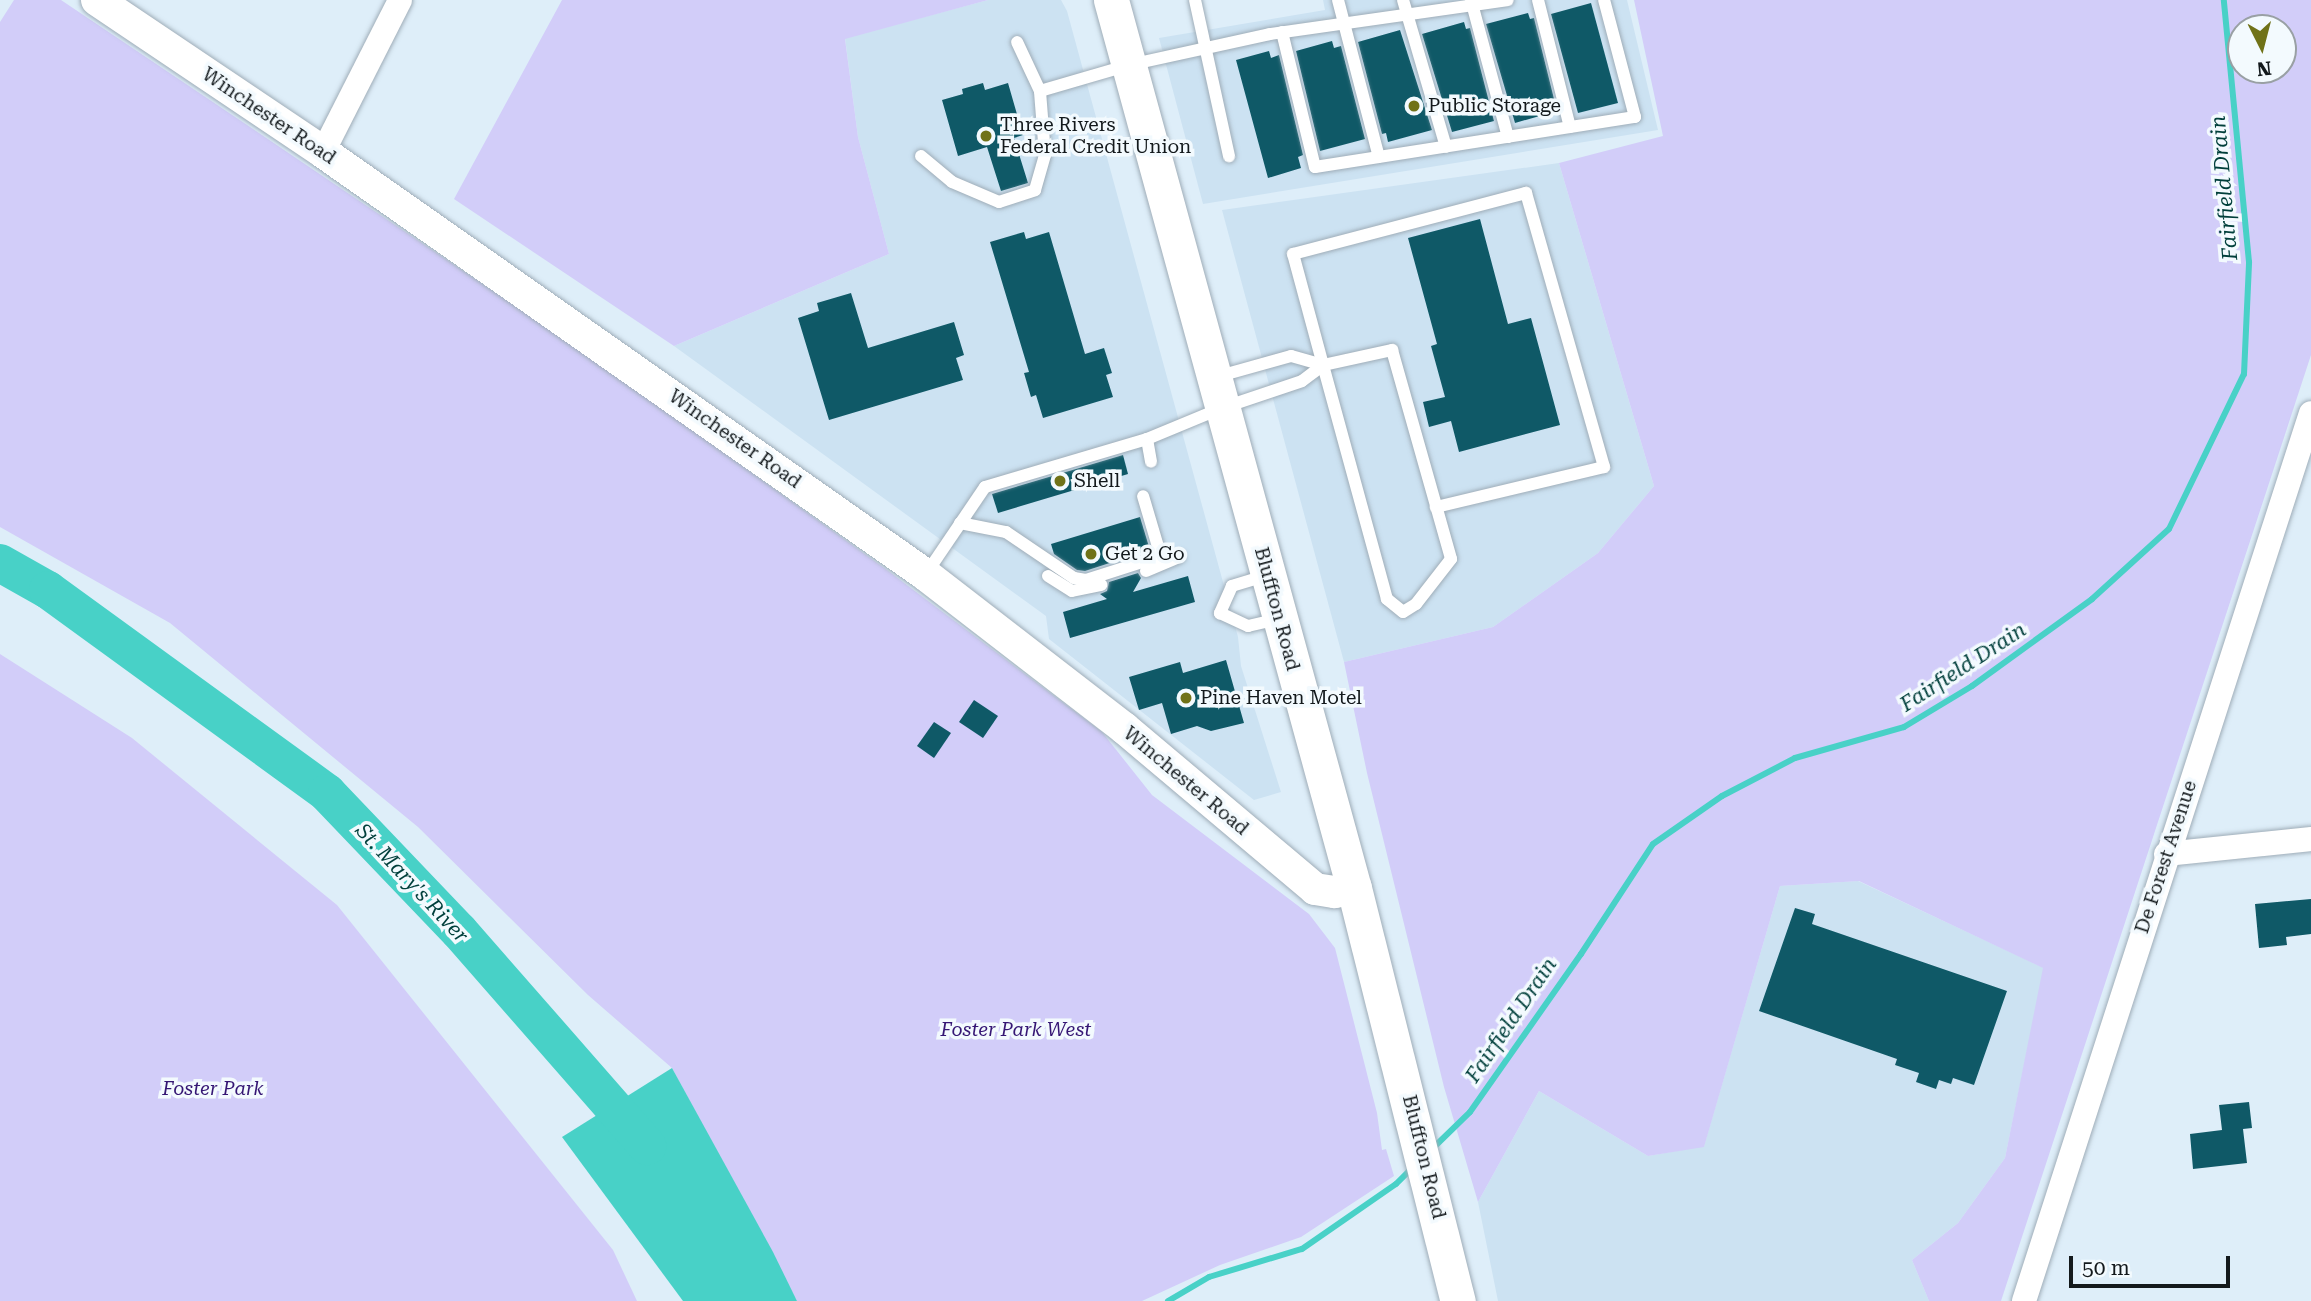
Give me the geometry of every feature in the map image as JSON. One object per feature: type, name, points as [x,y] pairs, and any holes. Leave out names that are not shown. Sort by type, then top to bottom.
[{"type":"main road","name":"Bluffton Road","points":[[1111,0],[1354,888],[1445,1239],[1458,1301]]},
{"type":"street","name":"Winchester Road","points":[[97,0],[323,152],[926,575],[1124,728],[1315,889],[1335,892],[1354,888]]},
{"type":"street","points":[[323,152],[400,0]]},
{"type":"street","name":"De Forest Avenue","points":[[2024,1301],[2166,854],[2311,413]]},
{"type":"street","points":[[2166,854],[2311,839]]},
{"type":"lane","points":[[1195,0],[1229,156]]},
{"type":"lane","points":[[1338,0],[1379,157]]},
{"type":"lane","points":[[1404,0],[1446,147]]},
{"type":"lane","points":[[1040,91],[1129,65],[1282,32],[1508,0]]},
{"type":"lane","points":[[1538,0],[1570,127]]},
{"type":"lane","points":[[1282,32],[1315,167],[1635,117],[1604,0]]},
{"type":"lane","points":[[1472,3],[1508,137]]},
{"type":"lane","points":[[921,156],[952,182],[999,202],[1035,190],[1045,155],[1040,91],[1017,42]]},
{"type":"lane","points":[[1218,393],[1301,381],[1323,365],[1392,350],[1436,507],[1451,559],[1416,604],[1403,612],[1387,598],[1323,365],[1293,254],[1526,193],[1604,467],[1436,507]]},
{"type":"lane","points":[[926,575],[985,487],[1147,439],[1218,393],[1291,356],[1323,365]]},
{"type":"lane","points":[[1147,439],[1151,463]]},
{"type":"lane","points":[[960,523],[1006,531],[1074,578],[1086,580],[1158,557],[1159,550],[1143,496]]},
{"type":"lane","points":[[1048,576],[1072,591],[1080,591],[1168,564],[1180,557]]},
{"type":"lane","points":[[1268,575],[1232,586],[1220,612],[1248,626],[1279,619]]},
{"type":"shaded area","points":[[988,0],[1061,0],[1067,11],[1238,637],[1241,666],[1281,792],[1254,800],[1049,639],[1046,616],[674,346],[889,254],[858,137],[845,38]]},
{"type":"shaded area","name":"Public Storage","points":[[1323,0],[1627,0],[1658,130],[1203,204],[1159,38],[1325,10]]},
{"type":"shaded area","points":[[1559,163],[1654,486],[1598,553],[1493,627],[1344,662],[1222,210]]},
{"type":"shaded area","points":[[1858,881],[2044,968],[2005,1158],[1958,1223],[1912,1260],[1929,1301],[1498,1301],[1478,1202],[1539,1091],[1648,1156],[1704,1146],[1780,886]]},
{"type":"shaded area","points":[[672,1068],[797,1301],[683,1301],[562,1137]]},
{"type":"green space","name":"Foster Park West","points":[[14,0],[61,0],[256,131],[583,352],[887,570],[1102,732],[1152,795],[1309,914],[1335,948],[1377,1113],[1382,1150],[1386,1149],[1394,1176],[1301,1237],[1220,1265],[1142,1301],[797,1301],[672,1068],[588,995],[418,827],[170,623],[0,527],[0,22]]},
{"type":"green space","points":[[562,0],[988,0],[845,39],[858,137],[889,254],[674,346],[454,199]]},
{"type":"green space","points":[[1634,0],[2311,0],[2311,355],[2001,1301],[1929,1301],[1912,1260],[1958,1223],[2005,1158],[2043,968],[1859,881],[1780,886],[1704,1147],[1648,1156],[1539,1091],[1478,1202],[1444,1087],[1367,773],[1344,662],[1493,627],[1598,553],[1654,486],[1559,163],[1663,136]]},
{"type":"green space","name":"Foster Park","points":[[0,654],[132,738],[337,905],[613,1250],[637,1301],[0,1301]]},
{"type":"building","points":[[1591,3],[1618,103],[1578,113],[1551,14]]},
{"type":"building","points":[[1528,13],[1530,19],[1534,18],[1557,111],[1515,123],[1486,24]]},
{"type":"building","points":[[1464,22],[1466,29],[1470,28],[1494,121],[1452,132],[1422,34]]},
{"type":"building","points":[[1400,30],[1432,130],[1388,142],[1386,133],[1382,134],[1358,42]]},
{"type":"building","points":[[1332,41],[1334,48],[1341,46],[1365,139],[1320,151],[1296,51]]},
{"type":"building","points":[[1269,51],[1271,58],[1279,55],[1303,155],[1298,157],[1301,168],[1268,178],[1236,60]]},
{"type":"building","name":"Three Rivers Federal Credit Union","points":[[983,83],[985,90],[1008,83],[1023,135],[1014,138],[1028,183],[1001,191],[987,147],[958,156],[942,100],[963,94],[962,89]]},
{"type":"building","points":[[1480,219],[1508,324],[1531,318],[1560,425],[1459,452],[1451,421],[1429,427],[1423,402],[1445,397],[1431,346],[1437,344],[1408,238]]},
{"type":"building","points":[[1024,232],[1026,239],[1049,232],[1085,354],[1104,348],[1112,373],[1106,375],[1113,397],[1043,418],[1036,395],[1031,397],[1024,373],[1029,372],[990,242]]},
{"type":"building","points":[[851,293],[868,348],[954,322],[964,355],[956,358],[963,380],[829,420],[798,318],[819,311],[817,303]]},
{"type":"building","name":"Shell","points":[[1123,455],[1128,474],[998,513],[992,494]]},
{"type":"building","name":"Get 2 Go","points":[[1140,517],[1150,550],[1085,571],[1077,570],[1054,554],[1051,544]]},
{"type":"building","points":[[1138,573],[1141,578],[1133,592],[1188,576],[1195,602],[1070,638],[1063,612],[1107,599],[1100,594],[1107,591],[1109,582]]},
{"type":"building","name":"Pine Haven Motel","points":[[1226,660],[1244,723],[1211,731],[1197,726],[1171,734],[1162,703],[1139,710],[1129,677],[1180,662],[1183,673]]},
{"type":"building","points":[[974,700],[998,716],[983,738],[959,722]]},
{"type":"building","points":[[934,722],[951,733],[934,758],[917,746]]},
{"type":"building","points":[[2311,899],[2311,934],[2286,937],[2287,945],[2259,948],[2255,904]]},
{"type":"building","points":[[1795,908],[1815,914],[1812,924],[2007,991],[1974,1085],[1953,1078],[1951,1084],[1939,1080],[1936,1089],[1916,1082],[1919,1073],[1895,1065],[1897,1059],[1759,1011]]},
{"type":"building","points":[[2249,1102],[2252,1128],[2243,1129],[2247,1163],[2193,1169],[2190,1134],[2222,1130],[2219,1105]]},
{"type":"waterway","name":"Fairfield Drain","points":[[1431,1150],[1470,1112],[1581,954],[1653,844],[1722,796],[1795,758],[1904,727],[1972,686],[2092,599],[2169,529],[2244,374],[2249,262],[2224,0]]},
{"type":"waterway","name":"St. Mary's River","points":[[0,563],[48,590],[327,793],[459,931],[647,1146]]},
{"type":"waterway","name":"Fairfield Drain","points":[[1168,1301],[1209,1277],[1302,1249],[1396,1184],[1413,1167]]},
{"type":"place","name":"Public Storage","points":[[1414,106]]},
{"type":"place","name":"Three Rivers Federal Credit Union","points":[[986,136]]},
{"type":"place","name":"Shell","points":[[1060,481]]},
{"type":"place","name":"Get 2 Go","points":[[1091,554]]},
{"type":"place","name":"Pine Haven Motel","points":[[1186,698]]}]
